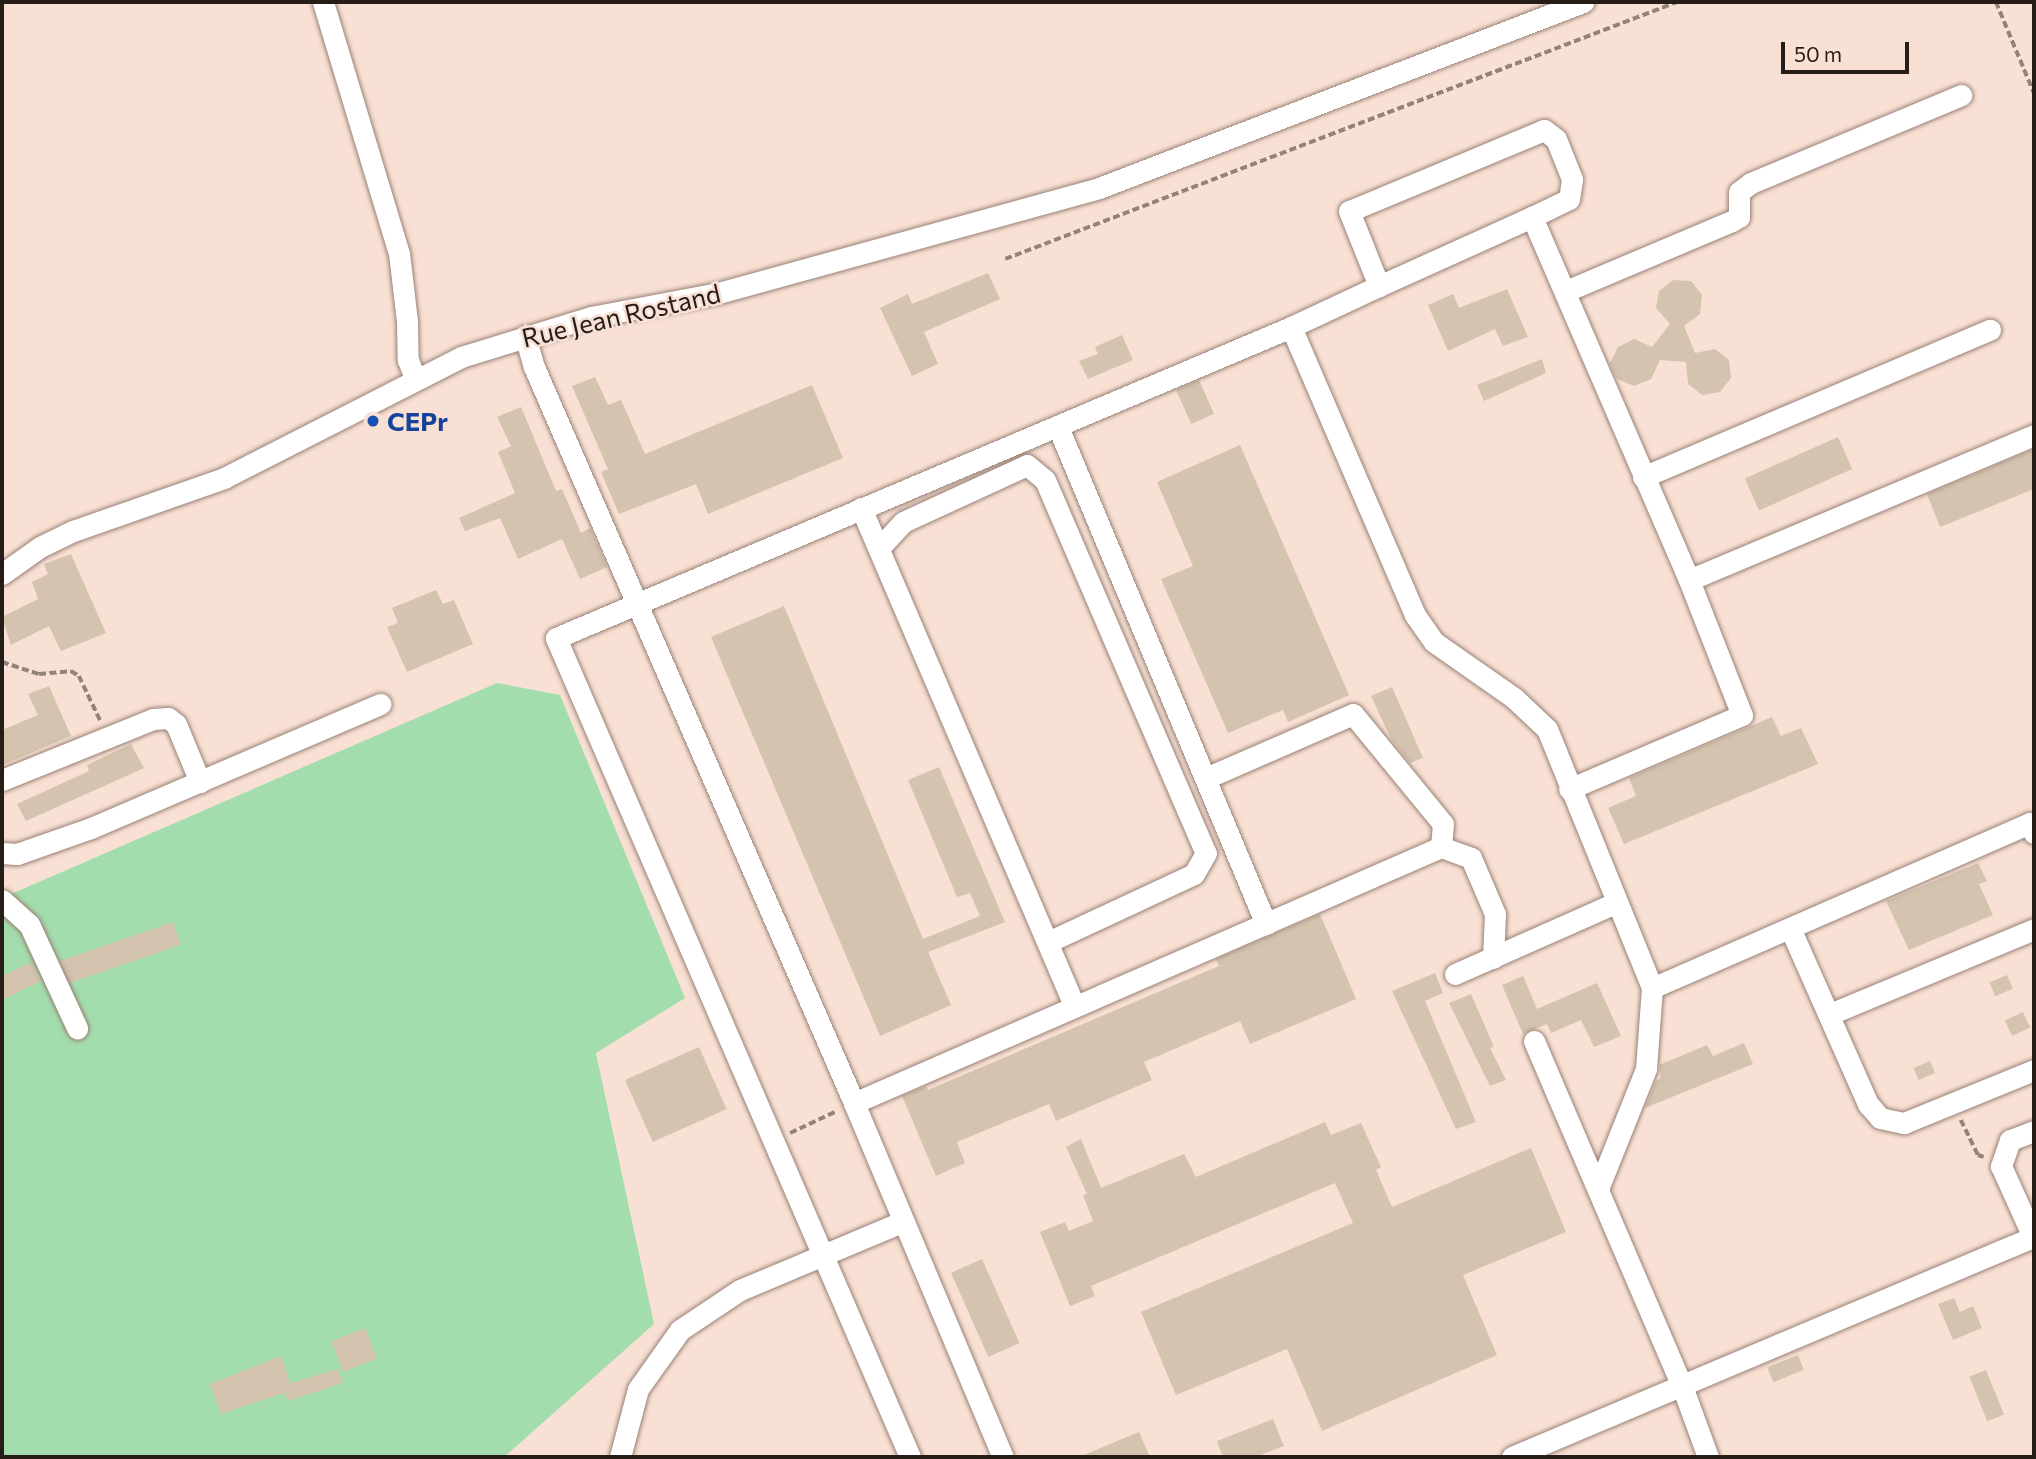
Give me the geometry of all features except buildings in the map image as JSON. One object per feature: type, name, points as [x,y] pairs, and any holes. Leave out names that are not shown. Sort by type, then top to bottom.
[{"type":"street","points":[[323,2],[399,253],[407,321],[408,360],[415,378]]},
{"type":"street","name":"Rue Jean Rostand","points":[[2,574],[40,547],[74,531],[224,478],[304,439],[415,378],[461,357],[591,317],[718,293],[1100,188],[1583,2]]},
{"type":"street","points":[[1566,291],[1739,217],[1740,192],[1751,183],[1961,95]]},
{"type":"street","points":[[910,1457],[556,638],[1058,427],[1219,354],[1291,327],[1569,199],[1572,179],[1556,139],[1544,130],[1349,211],[1379,286]]},
{"type":"street","points":[[1532,217],[1689,580],[1742,715],[1569,789]]},
{"type":"street","points":[[1291,327],[1415,615],[1434,642],[1514,698],[1547,729],[1615,903],[1652,988],[1646,1069],[1598,1189]]},
{"type":"street","points":[[1643,477],[1990,330]]},
{"type":"street","points":[[525,336],[534,367],[635,606],[854,1103],[902,1223],[1003,1457]]},
{"type":"street","points":[[1058,427],[1266,924]]},
{"type":"street","points":[[1689,580],[2034,435]]},
{"type":"street","points":[[879,548],[903,522],[1027,465],[1045,480],[1206,853],[1194,874],[1048,942]]},
{"type":"street","points":[[861,508],[1074,1005]]},
{"type":"street","points":[[2,853],[17,854],[90,828],[381,704]]},
{"type":"street","points":[[1206,778],[1353,714],[1443,824],[1441,847]]},
{"type":"street","points":[[2,780],[153,719],[168,718],[176,724],[200,782]]},
{"type":"street","points":[[1652,988],[2030,823],[2034,833]]},
{"type":"street","points":[[854,1103],[1441,847],[1471,858],[1495,914],[1493,958]]},
{"type":"street","points":[[2,900],[29,924],[77,1028]]},
{"type":"street","points":[[1455,974],[1615,903]]},
{"type":"street","points":[[1790,928],[1868,1104],[1880,1118],[1904,1123],[2034,1070]]},
{"type":"street","points":[[1830,1014],[2034,929]]},
{"type":"street","points":[[1534,1041],[1682,1386],[1708,1457]]},
{"type":"street","points":[[1512,1457],[2034,1238],[2001,1166],[2010,1140],[2034,1131]]},
{"type":"street","points":[[620,1457],[638,1389],[680,1330],[740,1290],[823,1258],[902,1223]]},
{"type":"path","points":[[1005,259],[1677,2]]},
{"type":"path","points":[[1996,2],[2034,93]]},
{"type":"path","points":[[2,662],[39,674],[71,671],[79,676],[108,737]]},
{"type":"path","points":[[773,1141],[854,1103]]},
{"type":"path","points":[[1954,1104],[1979,1155],[2001,1166]]},
{"type":"green space","points":[[497,683],[560,695],[685,998],[596,1053],[654,1324],[504,1457],[2,1457],[2,898]]},
{"type":"place","name":"CEPr","points":[[373,421]]}]
